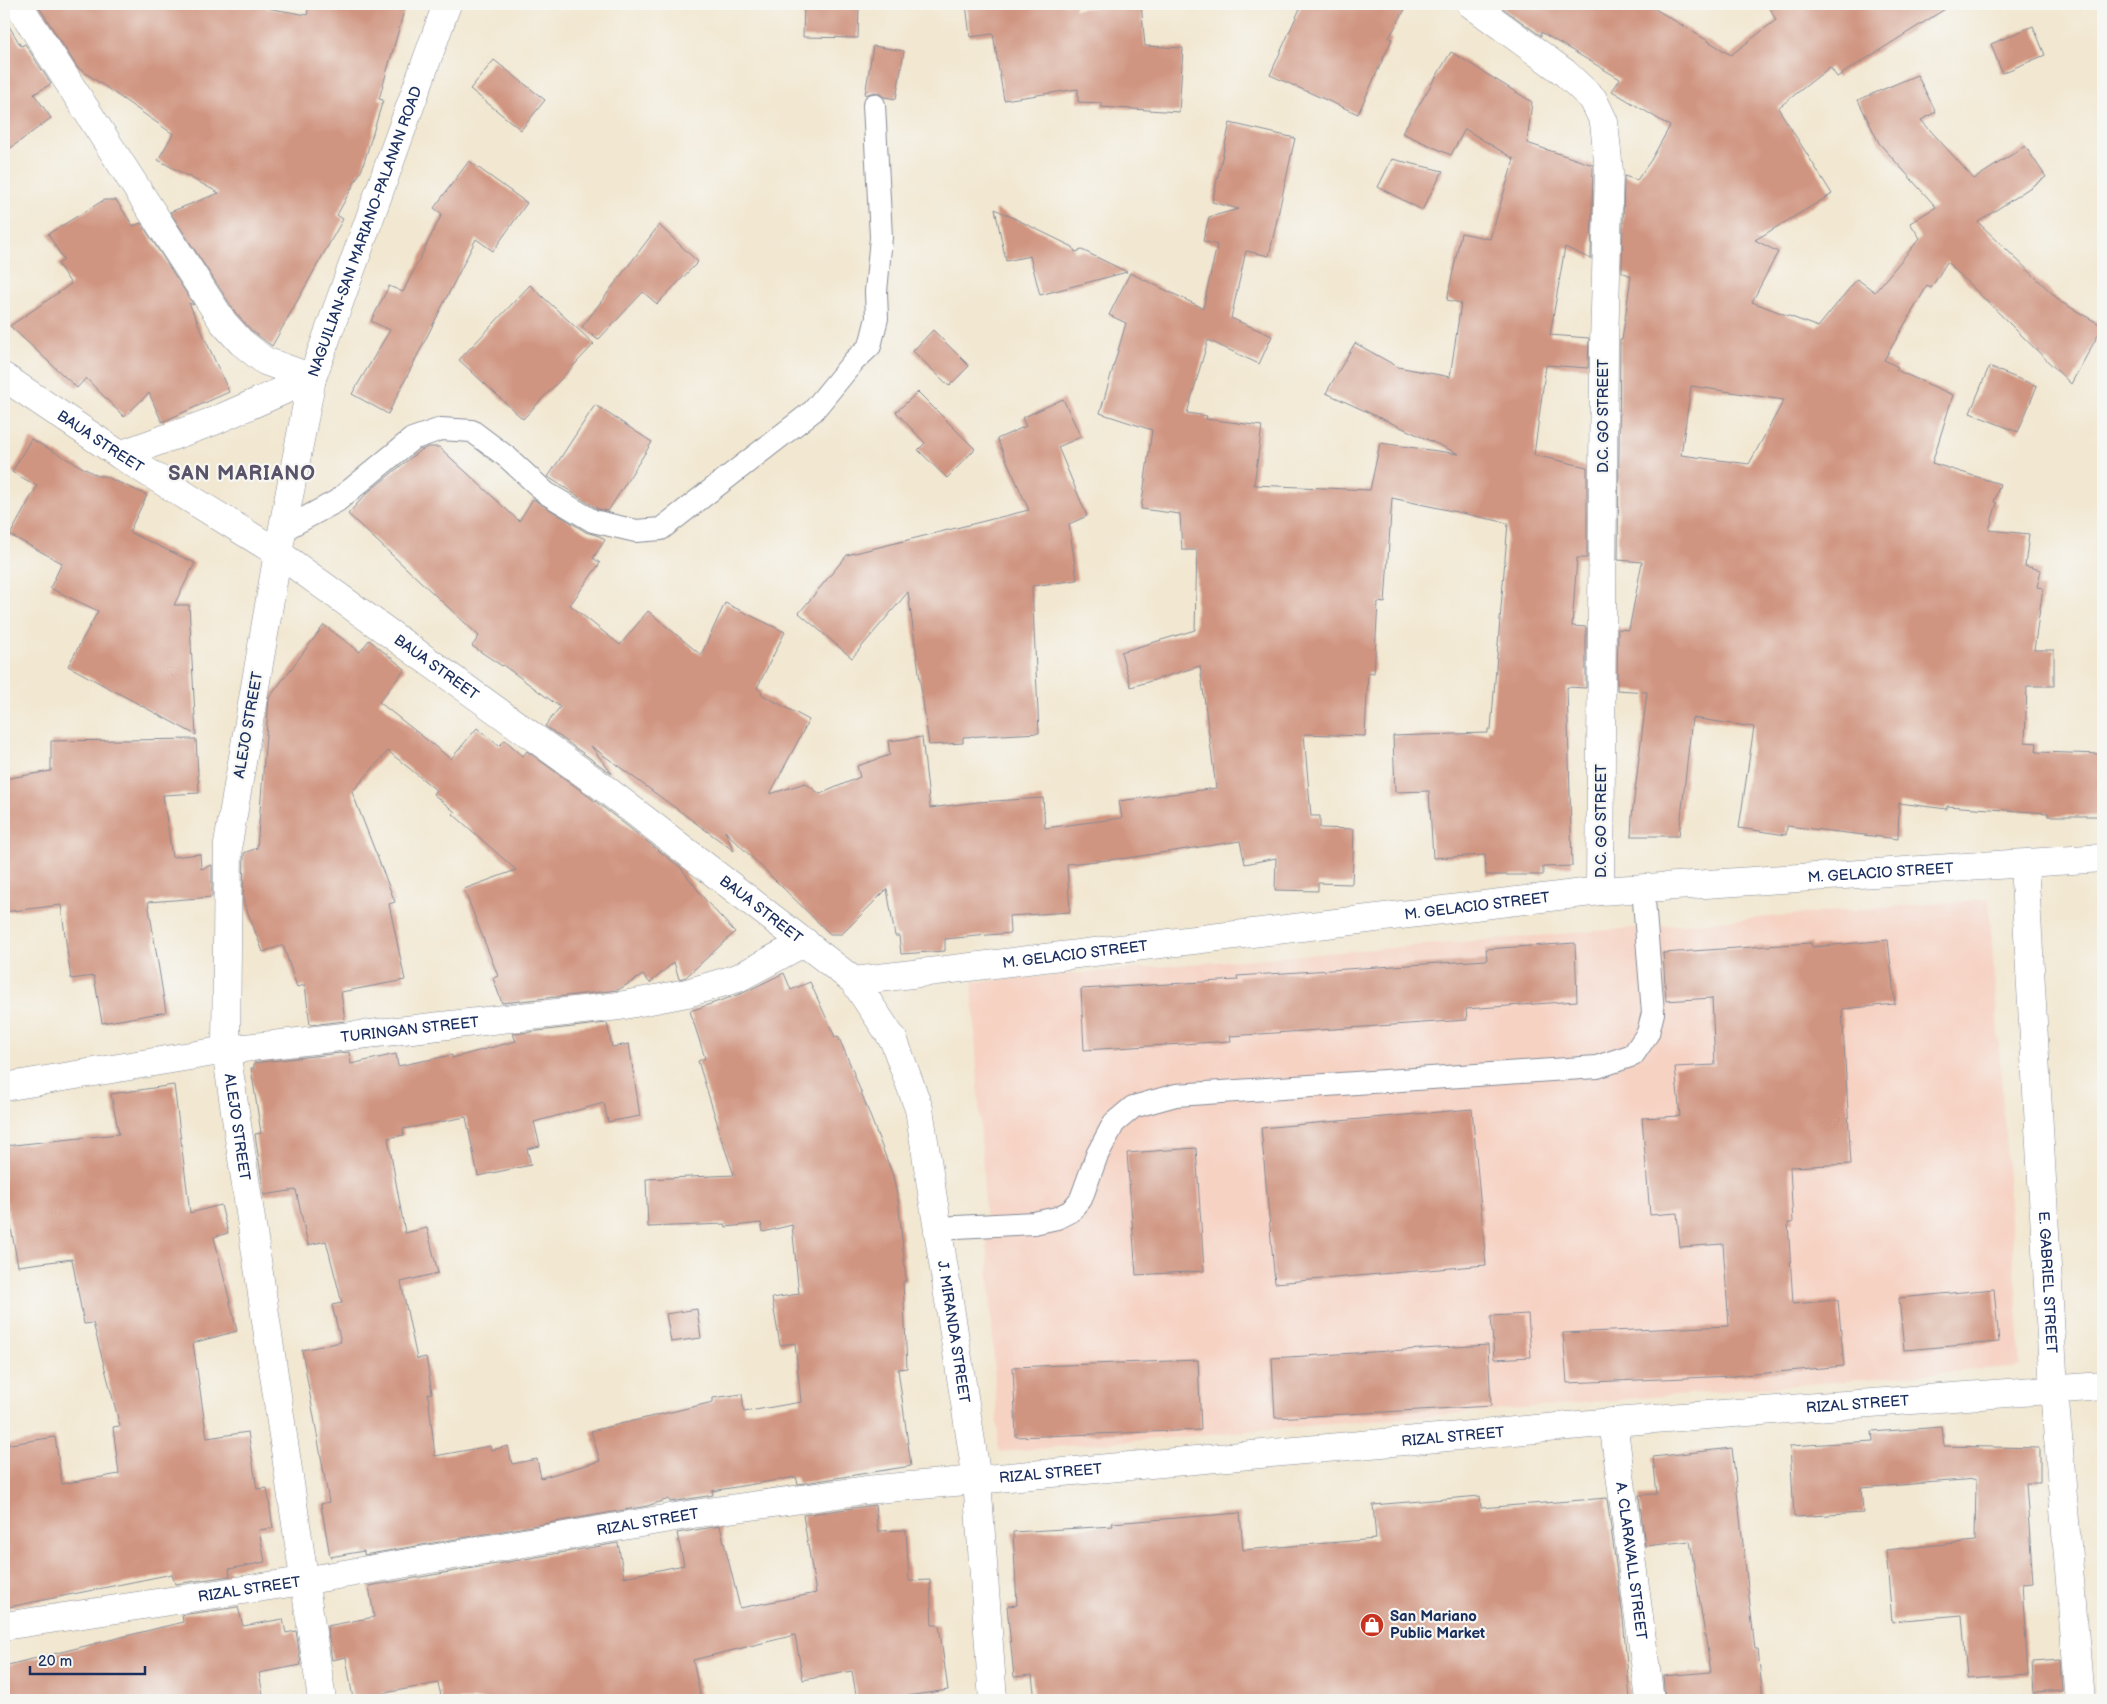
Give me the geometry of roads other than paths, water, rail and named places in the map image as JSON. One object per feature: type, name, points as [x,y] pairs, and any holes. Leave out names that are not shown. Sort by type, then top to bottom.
[{"type":"street","points":[[18,4],[223,322],[241,342],[265,361],[312,378]]},
{"type":"street","name":"NAGUILIAN-SAN MARIANO-PALANAN ROAD","points":[[120,455],[214,421],[312,378],[447,4]]},
{"type":"street","name":"D.C. GO STREET","points":[[1471,4],[1564,72],[1593,99],[1604,122],[1609,171],[1604,344],[1600,891]]},
{"type":"street","name":"BAUA STREET","points":[[4,377],[120,455],[280,542],[854,981]]},
{"type":"street","name":"ALEJO STREET","points":[[312,378],[280,542],[228,844],[226,1050],[322,1700]]},
{"type":"street","name":"M. GELACIO STREET","points":[[854,981],[1600,891],[2103,858]]},
{"type":"street","name":"E. GABRIEL STREET","points":[[2024,864],[2054,1390],[2080,1700]]},
{"type":"street","name":"TURINGAN STREET","points":[[4,1087],[226,1050],[619,1006],[687,993],[738,978],[805,942]]},
{"type":"street","name":"J. MIRANDA STREET","points":[[854,981],[894,1041],[919,1110],[977,1480],[993,1700]]},
{"type":"street","name":"RIZAL STREET","points":[[4,1626],[304,1581],[693,1514],[866,1490],[1613,1422],[2103,1386]]},
{"type":"street","name":"A. CLARAVALL STREET","points":[[1613,1422],[1650,1700]]},
{"type":"lane","points":[[280,542],[336,501],[412,439],[440,429],[472,431],[508,458],[546,493],[593,521],[636,531],[662,529],[813,411],[854,361],[870,346],[877,318],[876,292],[880,237],[874,105]]},
{"type":"lane","points":[[938,1228],[1034,1223],[1057,1218],[1072,1211],[1081,1198],[1096,1155],[1114,1123],[1133,1107],[1176,1095],[1597,1067],[1633,1055],[1648,1033],[1653,1014],[1643,888]]},
{"type":"place","name":"San Mariano Public Market","points":[[1372,1625]]},
{"type":"district","name":"SAN MARIANO","points":[[242,473]]}]
